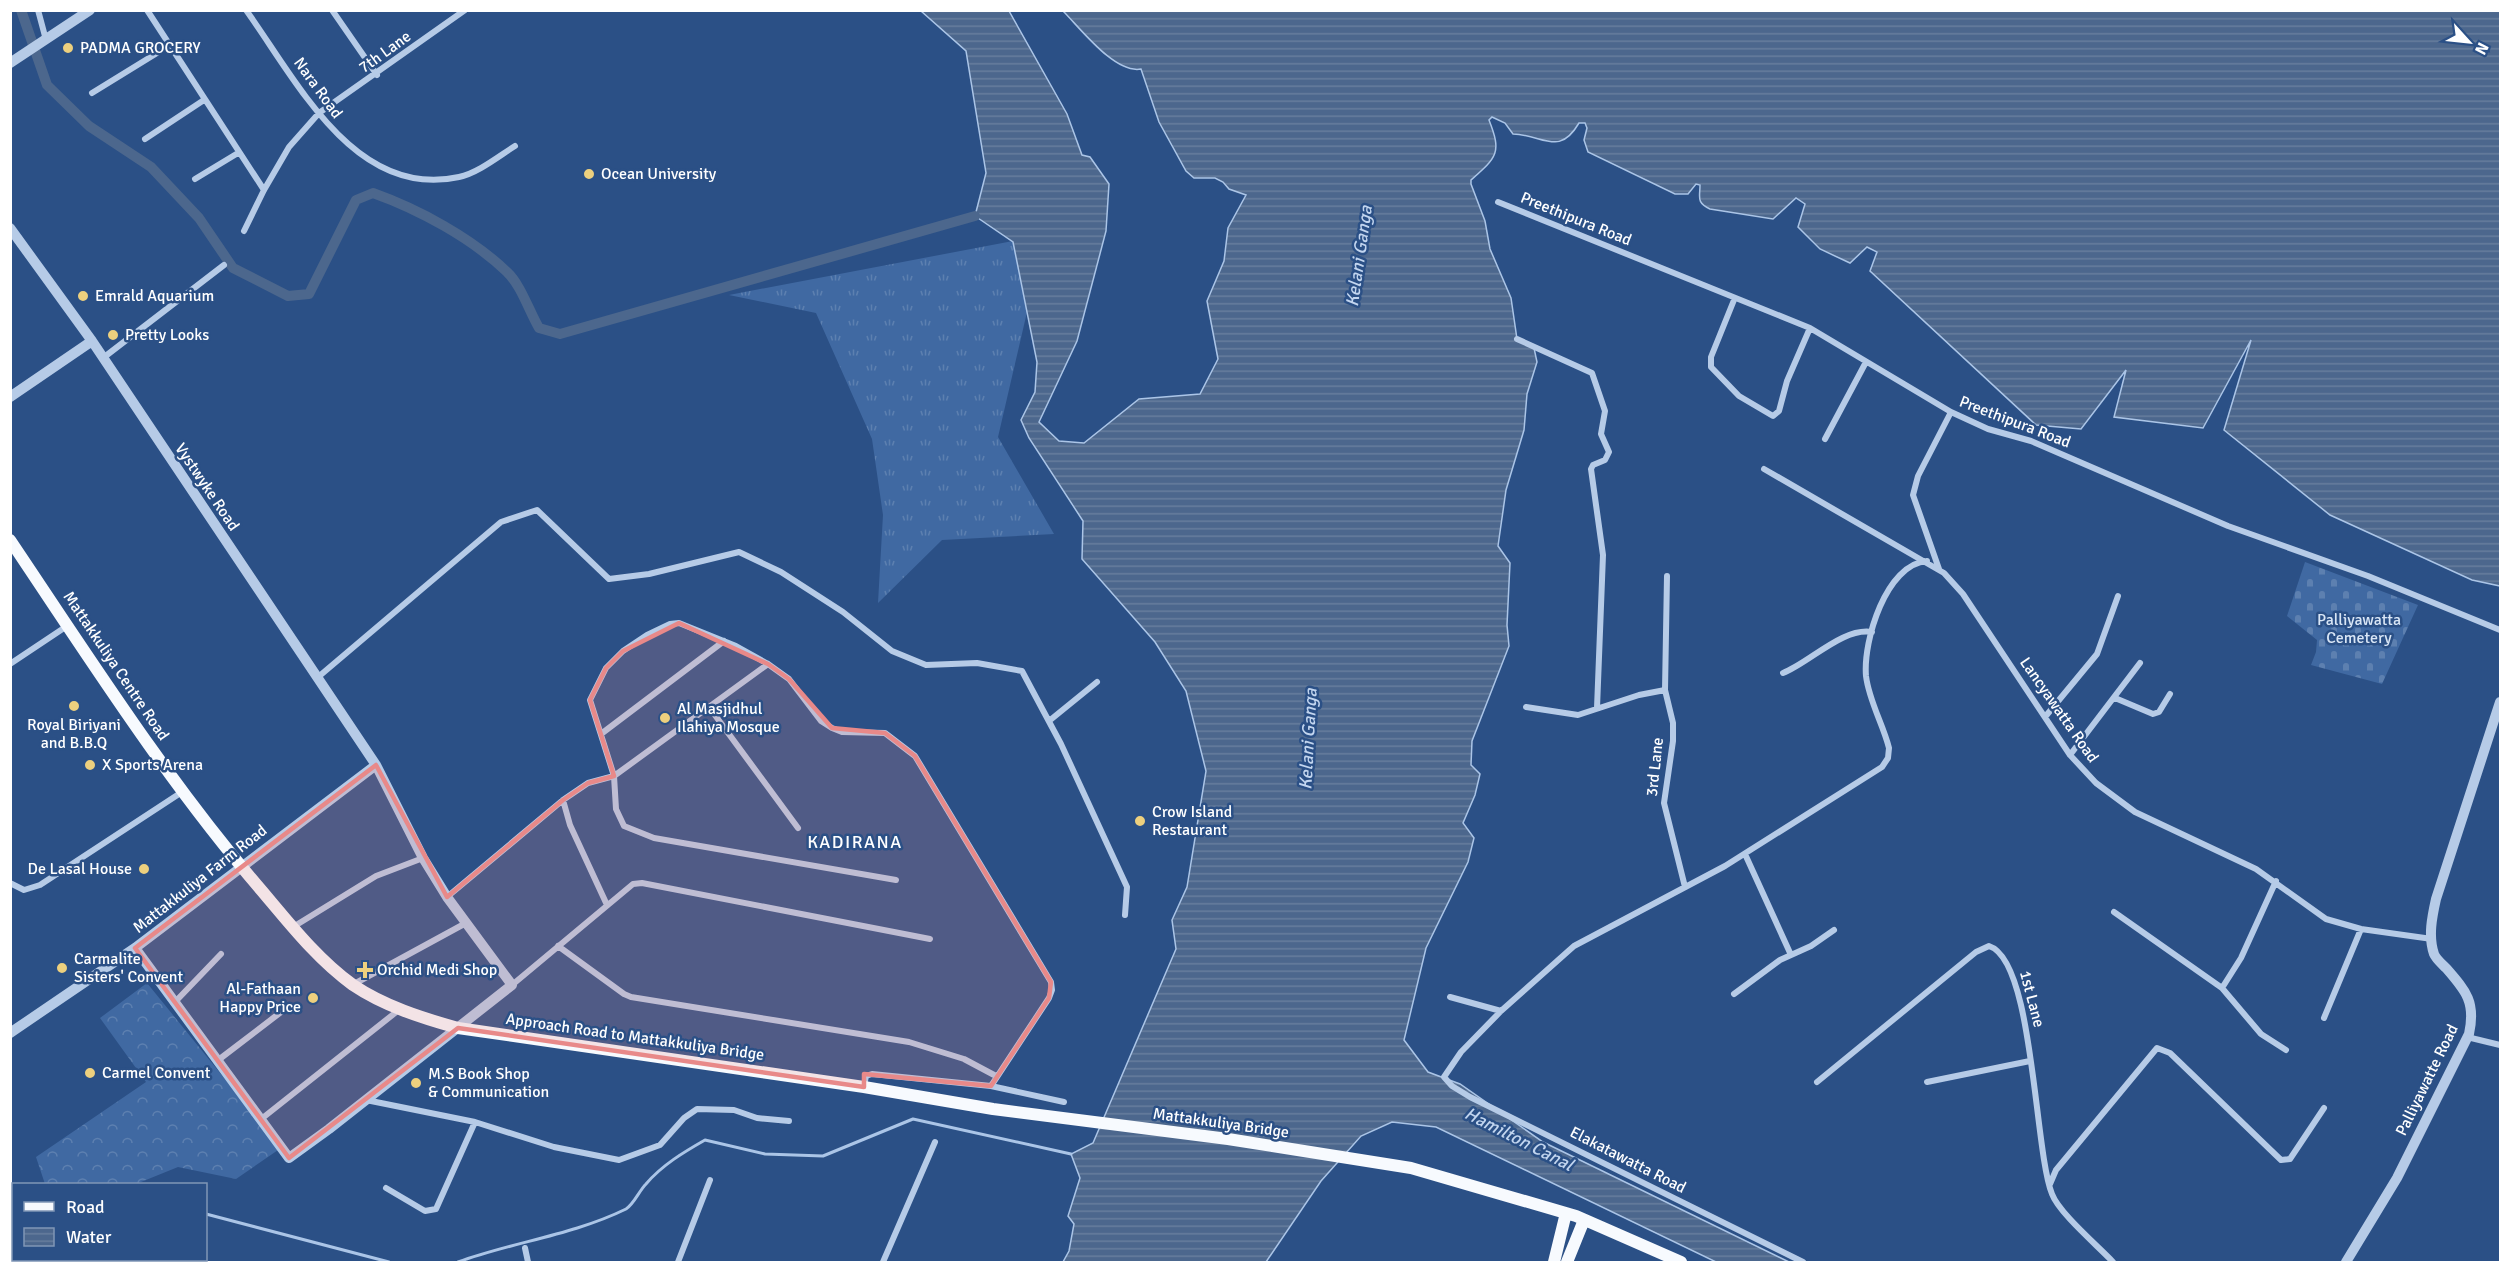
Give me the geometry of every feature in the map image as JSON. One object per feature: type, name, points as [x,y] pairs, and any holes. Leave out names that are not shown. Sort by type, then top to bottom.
[{"type":"main road","name":"Mattakkuliya Centre Road","points":[[10,540],[182,792],[240,866]]},
{"type":"main road","name":"Approach Road to Mattakkuliya Bridge","points":[[240,866],[293,927],[354,985],[418,1017],[458,1028],[864,1087],[1082,1122]]},
{"type":"main road","name":"Mattakkuliya Bridge","points":[[1082,1122],[1228,1139],[1435,1174],[1566,1213],[1681,1263]]},
{"type":"main road","points":[[1554,1263],[1566,1213]]},
{"type":"main road","points":[[1567,1263],[1575,1250],[1584,1220]]},
{"type":"street","points":[[38,10],[44,41]]},
{"type":"street","points":[[10,63],[90,10]]},
{"type":"street","points":[[147,10],[264,190]]},
{"type":"street","name":"Nara Road","points":[[246,10],[332,130],[380,168],[425,182],[462,177],[515,146]]},
{"type":"street","points":[[332,10],[377,75]]},
{"type":"street","name":"7th Lane","points":[[244,231],[264,190],[290,147],[319,113],[377,75],[465,10]]},
{"type":"street","points":[[92,93],[170,45]]},
{"type":"street","points":[[145,139],[204,100]]},
{"type":"street","points":[[195,179],[238,153]]},
{"type":"street","name":"Preethipura Road","points":[[1498,202],[1734,300],[1810,328],[1951,412],[1988,429],[2031,441],[2228,526],[2368,576],[2500,630]]},
{"type":"street","name":"Vystwyke Road","points":[[10,228],[92,341],[376,765],[423,858],[447,897],[512,985]]},
{"type":"street","points":[[103,358],[224,265]]},
{"type":"street","points":[[1734,300],[1711,357],[1711,367],[1739,396],[1773,416],[1779,411],[1787,381],[1810,328]]},
{"type":"street","points":[[1517,339],[1592,373],[1605,411],[1600,429],[1609,452],[1605,460],[1591,468],[1603,555],[1597,708]]},
{"type":"street","points":[[10,397],[92,341]]},
{"type":"street","points":[[1825,439],[1866,362]]},
{"type":"street","points":[[1939,569],[1913,495],[1918,476],[1951,412]]},
{"type":"street","name":"Lancyawatta Road","points":[[1764,470],[1939,569],[1963,594],[2070,755],[2096,783],[2146,819],[2211,847],[2276,881],[2305,907],[2326,919],[2361,929],[2432,939]]},
{"type":"street","points":[[317,678],[501,522],[537,510],[609,579],[650,574],[739,552],[781,572],[808,589],[843,612],[892,651],[926,665],[977,663],[1022,670],[1049,721],[1127,887],[1125,915]]},
{"type":"street","points":[[1450,997],[1501,1011],[1574,946],[1744,854],[1886,763],[1889,748],[1866,677],[1872,632],[1893,582],[1909,566],[1927,561]]},
{"type":"street","name":"3rd Lane","points":[[1667,576],[1665,690],[1673,723],[1673,741],[1664,803],[1685,886]]},
{"type":"street","points":[[2045,717],[2097,654],[2118,596]]},
{"type":"street","points":[[896,880],[647,835],[624,826],[616,809],[614,776],[590,700],[606,668],[623,651],[647,635],[670,624],[680,623],[724,641],[768,664],[789,680],[821,721],[832,728],[842,732],[885,733],[915,756],[1051,982],[1052,990],[1049,998],[991,1086]]},
{"type":"street","points":[[10,664],[68,626]]},
{"type":"street","points":[[1783,673],[1849,635],[1872,632]]},
{"type":"street","points":[[601,734],[724,641]]},
{"type":"street","points":[[2070,755],[2140,663]]},
{"type":"street","points":[[447,897],[563,800],[588,783],[614,776],[768,664]]},
{"type":"street","points":[[1049,721],[1097,682]]},
{"type":"street","points":[[1526,707],[1570,715],[1665,690]]},
{"type":"street","points":[[2115,698],[2153,714],[2159,712],[2170,694]]},
{"type":"street","name":"Palliyawatte Road","points":[[2346,1263],[2397,1178],[2467,1037],[2472,1018],[2471,1003],[2459,983],[2434,955],[2430,928],[2436,899],[2500,702]]},
{"type":"street","points":[[709,707],[798,828]]},
{"type":"street","name":"Mattakkuliya Farm Road","points":[[10,1033],[135,948],[240,866],[376,765]]},
{"type":"street","points":[[10,883],[24,890],[40,885],[182,792]]},
{"type":"street","points":[[563,800],[570,825],[607,905]]},
{"type":"street","points":[[1744,854],[1791,955]]},
{"type":"street","points":[[293,927],[376,876],[423,858]]},
{"type":"street","points":[[2222,988],[2241,958],[2276,881]]},
{"type":"street","points":[[135,948],[289,1158],[512,985],[633,884],[642,883],[930,939]]},
{"type":"street","points":[[2114,912],[2222,988],[2261,1034],[2286,1050]]},
{"type":"street","points":[[354,985],[467,922]]},
{"type":"street","points":[[2324,1018],[2361,929]]},
{"type":"street","points":[[1734,994],[1791,955],[1811,946],[1834,930]]},
{"type":"street","points":[[558,946],[631,997],[909,1042],[964,1059],[996,1076]]},
{"type":"street","name":"1st Lane","points":[[1817,1082],[1976,952],[1989,946],[1999,952],[2014,976],[2028,1036],[2030,1061],[2054,1198],[2113,1263]]},
{"type":"street","points":[[175,1002],[221,954]]},
{"type":"street","points":[[260,1119],[400,1008]]},
{"type":"street","points":[[217,1061],[285,1009]]},
{"type":"street","name":"Elakatawatta Road","points":[[1501,1011],[1461,1052],[1444,1077],[1452,1086],[1803,1263]]},
{"type":"street","points":[[2467,1037],[2500,1045]]},
{"type":"street","points":[[2050,1185],[2062,1163],[2157,1048],[2170,1053],[2281,1160],[2290,1159],[2324,1108]]},
{"type":"street","points":[[1927,1082],[2030,1061]]},
{"type":"street","points":[[864,1087],[866,1076],[872,1074],[991,1086],[1064,1102]]},
{"type":"street","points":[[365,1100],[475,1122],[554,1148],[619,1160],[660,1145],[684,1118],[697,1109],[734,1110],[757,1118],[789,1121]]},
{"type":"street","points":[[386,1188],[425,1211],[436,1209],[475,1122]]},
{"type":"street","points":[[883,1263],[935,1142]]},
{"type":"street","points":[[678,1263],[710,1179]]},
{"type":"street","points":[[525,1248],[528,1263]]},
{"type":"highlighted area","points":[[679,623],[768,664],[789,679],[832,728],[885,733],[915,756],[1051,982],[1049,998],[991,1086],[864,1074],[864,1087],[458,1028],[289,1158],[135,948],[376,765],[447,897],[563,800],[588,783],[614,776],[590,700],[606,668],[623,651]]},
{"type":"green space","points":[[1013,241],[1027,312],[998,437],[1054,534],[942,540],[878,603],[883,515],[872,439],[816,313],[729,295]]},
{"type":"green space","name":"Palliyawatta Cemetery","points":[[2305,562],[2418,605],[2382,684],[2311,665],[2316,652],[2317,640],[2287,616]]},
{"type":"green space","points":[[147,983],[281,1148],[236,1179],[178,1167],[138,1183],[45,1183],[36,1157],[146,1082],[100,1018]]},
{"type":"water","points":[[921,11],[1009,11],[1067,114],[1082,155],[1090,157],[1109,184],[1106,231],[1077,341],[1039,422],[1059,441],[1084,443],[1139,399],[1200,394],[1218,359],[1207,301],[1224,261],[1228,228],[1246,195],[1229,189],[1215,178],[1194,178],[1186,171],[1159,122],[1141,69],[1131,69],[1110,58],[1063,11],[2500,11],[2500,586],[2472,580],[2330,515],[2224,430],[2251,340],[2203,428],[2114,417],[2126,370],[2081,429],[2036,425],[1870,271],[1877,252],[1867,247],[1850,263],[1820,249],[1798,227],[1805,204],[1796,198],[1773,219],[1710,209],[1701,202],[1700,185],[1696,184],[1688,194],[1675,194],[1588,152],[1584,140],[1587,128],[1585,123],[1579,123],[1565,139],[1550,142],[1513,134],[1505,123],[1492,117],[1489,120],[1495,140],[1495,154],[1487,166],[1471,180],[1471,184],[1485,221],[1490,249],[1511,298],[1517,339],[1534,348],[1537,362],[1527,394],[1524,430],[1506,490],[1498,546],[1510,563],[1507,625],[1509,646],[1472,741],[1471,765],[1480,774],[1475,795],[1463,823],[1474,838],[1468,862],[1426,948],[1404,1040],[1428,1072],[1460,1084],[1543,1142],[1789,1262],[1716,1262],[1436,1127],[1392,1122],[1361,1136],[1321,1181],[1266,1262],[1063,1262],[1069,1251],[1074,1224],[1068,1216],[1080,1178],[1071,1154],[1093,1143],[1176,949],[1172,920],[1187,887],[1206,771],[1186,691],[1155,642],[1082,559],[1083,521],[1029,438],[1021,420],[1035,392],[1037,362],[1013,242],[975,216],[986,173],[966,51]]},
{"type":"waterway","points":[[21,10],[47,85],[89,126],[151,167],[199,218],[233,268],[288,296],[309,294],[356,200],[373,193],[426,216],[478,248],[512,277],[539,328],[560,334],[975,216]]},
{"type":"waterway","points":[[458,1262],[564,1232],[626,1209],[659,1171],[681,1154],[705,1140],[765,1154],[823,1156],[913,1119],[1071,1154]]},
{"type":"waterway","points":[[207,1214],[389,1262]]},
{"type":"place","name":"PADMA GROCERY","points":[[68,48]]},
{"type":"place","name":"Ocean University","points":[[589,174]]},
{"type":"place","name":"Emrald Aquarium","points":[[83,296]]},
{"type":"place","name":"Pretty Looks","points":[[113,335]]},
{"type":"place","name":"Royal Biriyani and B.B.Q","points":[[74,706]]},
{"type":"place","name":"Al Masjidhul Ilahiya Mosque","points":[[665,718]]},
{"type":"place","name":"X Sports Arena","points":[[90,765]]},
{"type":"place","name":"Crow Island Restaurant","points":[[1140,821]]},
{"type":"place","name":"De Lasal House","points":[[144,869]]},
{"type":"place","name":"Carmalite Sisters' Convent","points":[[62,968]]},
{"type":"place","name":"Orchid Medi Shop","points":[[365,970]]},
{"type":"place","name":"Al-Fathaan Happy Price","points":[[313,998]]},
{"type":"place","name":"Carmel Convent","points":[[90,1073]]},
{"type":"place","name":"M.S Book Shop & Communication","points":[[416,1083]]},
{"type":"district","name":"KADIRANA","points":[[855,842]]},
{"type":"water label","name":"Kelani Ganga","points":[[1359,256]]},
{"type":"water label","name":"Kelani Ganga","points":[[1308,739]]},
{"type":"water label","name":"Hamilton Canal","points":[[1519,1139]]}]
